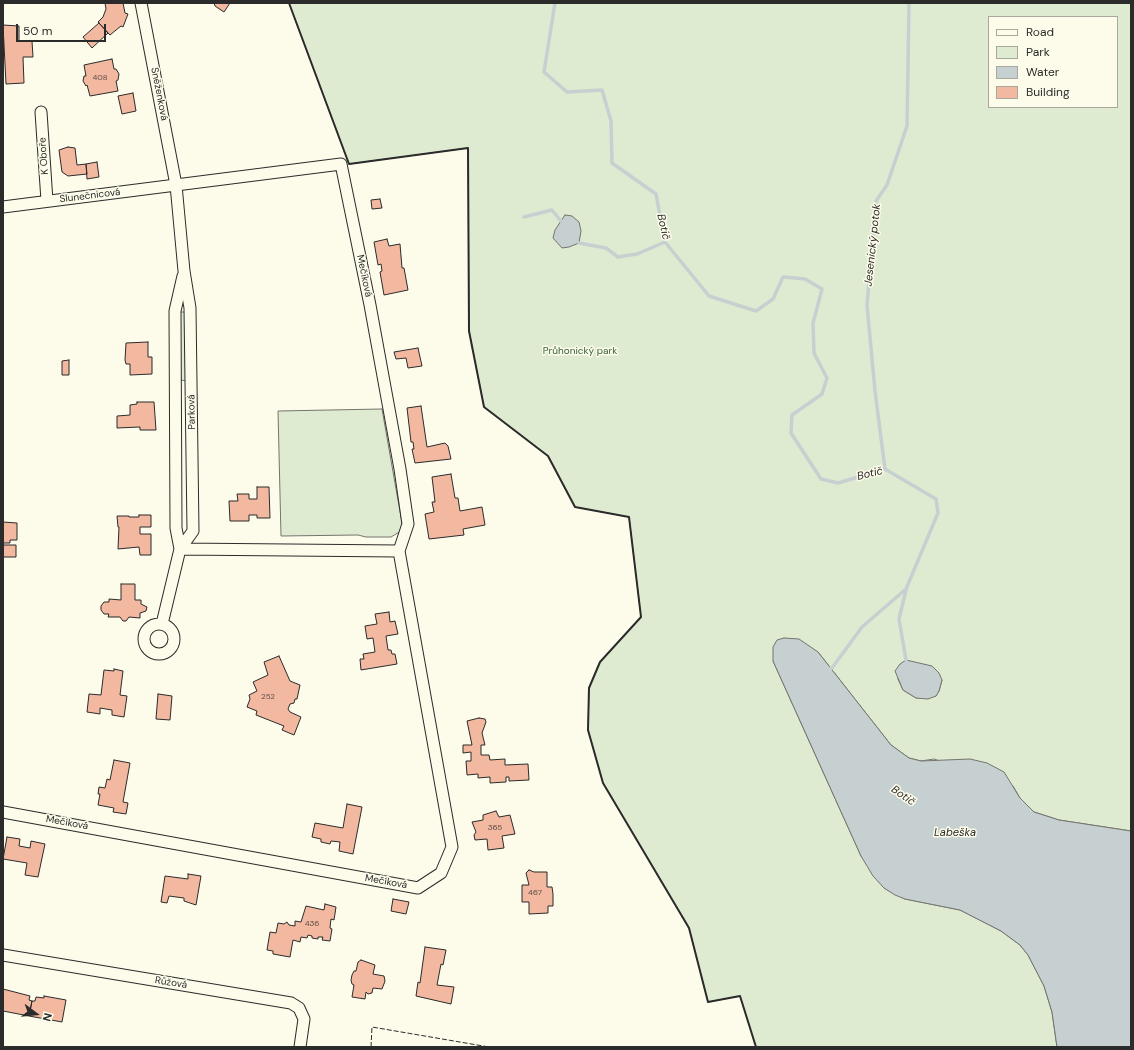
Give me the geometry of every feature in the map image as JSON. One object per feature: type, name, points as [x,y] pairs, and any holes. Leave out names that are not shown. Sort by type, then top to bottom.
[{"type":"street","name":"Sněženková","points":[[141,3],[176,185]]},
{"type":"street","name":"K Oboře","points":[[41,112],[47,201]]},
{"type":"street","name":"Mečíková","points":[[3,812],[418,888],[441,874],[452,847],[400,551],[408,524],[370,305],[341,164],[176,185]]},
{"type":"street","name":"Slunečnicová","points":[[3,207],[176,185]]},
{"type":"street","name":"Parková","points":[[162,624],[180,549],[193,531],[190,308],[184,271],[176,185]]},
{"type":"street","name":"Parková","points":[[180,549],[176,528],[175,311],[184,271]]},
{"type":"street","points":[[180,549],[400,551]]},
{"type":"street","name":"Růžová","points":[[3,955],[291,1003],[299,1008],[304,1019],[300,1047]]},
{"type":"green space","name":"Průhonický park","points":[[289,3],[1131,3],[1131,831],[1059,820],[1034,812],[1020,798],[1013,786],[934,759],[921,761],[909,758],[891,745],[818,652],[773,661],[861,856],[884,888],[905,899],[960,910],[1001,931],[1020,945],[1028,955],[1044,986],[1052,1012],[1057,1047],[756,1047],[740,996],[708,1002],[689,928],[603,783],[588,730],[589,688],[600,662],[641,617],[629,517],[575,507],[548,456],[484,407],[469,331],[468,148],[349,164]],"holes":[[[898,679],[942,680],[936,696],[916,698],[903,690]]]},
{"type":"green space","points":[[178,312],[187,312],[189,381],[179,380]]},
{"type":"green space","points":[[382,409],[402,523],[401,531],[391,537],[366,537],[358,535],[281,536],[278,411]]},
{"type":"water","points":[[565,215],[572,216],[579,222],[581,231],[579,243],[562,248],[553,238],[555,230]]},
{"type":"water","name":"Labeška","points":[[784,638],[799,639],[818,652],[891,745],[909,758],[921,761],[970,759],[987,763],[1004,772],[1020,798],[1034,812],[1059,820],[1131,831],[1131,1047],[1057,1047],[1052,1012],[1044,986],[1028,955],[1020,945],[1001,931],[960,910],[905,899],[895,895],[884,888],[873,876],[861,856],[773,661],[773,647],[777,640]]},
{"type":"water","points":[[906,660],[932,666],[939,673],[942,680],[936,696],[928,699],[916,698],[903,690],[895,671],[900,664]]},
{"type":"building","points":[[105,3],[123,3],[125,13],[128,14],[123,27],[121,26],[110,35],[98,22],[103,17],[106,9]]},
{"type":"building","points":[[214,3],[230,3],[224,12],[215,6]]},
{"type":"building","points":[[99,23],[108,33],[92,48],[83,37]]},
{"type":"building","points":[[3,25],[19,26],[19,41],[32,41],[33,57],[23,57],[24,83],[6,84]]},
{"type":"building","points":[[112,59],[114,69],[116,69],[119,74],[118,80],[116,81],[118,91],[90,96],[87,85],[86,86],[83,81],[84,76],[86,76],[84,65]]},
{"type":"building","points":[[133,93],[136,111],[122,114],[118,96]]},
{"type":"building","points":[[68,147],[75,148],[77,165],[86,164],[87,174],[68,176],[62,172],[59,150]]},
{"type":"building","points":[[97,162],[99,177],[87,179],[86,164]]},
{"type":"building","points":[[380,199],[382,208],[372,209],[371,200]]},
{"type":"building","points":[[387,239],[389,246],[400,244],[402,268],[404,268],[408,290],[384,295],[380,272],[382,271],[381,264],[378,265],[374,242]]},
{"type":"building","points":[[148,342],[148,357],[152,357],[152,374],[130,375],[130,364],[126,364],[125,360],[126,343]]},
{"type":"building","points":[[418,348],[422,366],[408,368],[406,358],[396,359],[394,352]]},
{"type":"building","points":[[69,360],[69,375],[62,375],[62,361]]},
{"type":"building","points":[[137,402],[154,402],[156,430],[140,430],[140,427],[117,428],[117,416],[130,415],[130,405],[137,404]]},
{"type":"building","points":[[421,406],[427,447],[445,443],[448,446],[451,459],[415,463],[407,408]]},
{"type":"building","points":[[451,474],[455,498],[458,498],[460,511],[482,507],[485,525],[463,529],[464,535],[429,539],[425,514],[434,512],[432,502],[435,502],[432,477]]},
{"type":"building","points":[[257,487],[269,487],[270,518],[257,518],[257,515],[249,515],[249,521],[230,521],[229,501],[238,501],[237,494],[249,494],[249,499],[257,499]]},
{"type":"building","points":[[139,515],[151,515],[151,527],[140,527],[140,534],[151,534],[151,555],[140,555],[139,547],[118,549],[119,527],[117,516],[139,517]]},
{"type":"building","points":[[3,522],[17,523],[17,540],[10,540],[10,543],[3,543]]},
{"type":"building","points":[[3,545],[16,545],[16,557],[3,557]]},
{"type":"building","points":[[121,584],[135,584],[135,600],[141,600],[141,604],[147,607],[146,611],[140,613],[140,618],[129,617],[126,621],[123,621],[120,617],[108,617],[109,614],[104,614],[101,610],[101,606],[104,602],[109,602],[109,599],[121,600]]},
{"type":"building","points":[[389,612],[390,622],[395,621],[398,634],[386,636],[388,650],[391,650],[392,654],[395,654],[397,664],[361,670],[360,659],[364,659],[363,654],[375,652],[373,638],[367,639],[365,626],[377,624],[375,614]]},
{"type":"building","points":[[279,656],[290,681],[300,685],[297,699],[295,699],[294,703],[290,704],[288,709],[290,712],[301,717],[294,735],[282,730],[284,726],[256,715],[257,711],[247,707],[250,699],[249,695],[257,691],[253,682],[268,675],[264,662]]},
{"type":"building","points":[[114,669],[123,671],[120,695],[127,696],[124,717],[112,715],[112,710],[100,708],[100,714],[87,712],[89,694],[101,695],[104,670],[114,671]]},
{"type":"building","points":[[158,694],[172,696],[170,720],[156,719]]},
{"type":"building","points":[[479,718],[485,719],[486,722],[482,733],[485,745],[481,745],[481,755],[489,755],[490,760],[505,759],[505,765],[528,764],[529,780],[509,781],[509,777],[506,777],[506,782],[490,783],[490,777],[478,778],[478,774],[467,775],[466,761],[471,761],[471,752],[463,753],[463,745],[472,745],[467,721]]},
{"type":"building","points":[[114,760],[130,763],[123,802],[128,803],[126,814],[113,812],[114,808],[98,805],[100,794],[98,794],[99,787],[105,788],[107,779],[110,780]]},
{"type":"building","points":[[347,804],[362,807],[353,854],[339,851],[340,842],[331,841],[330,844],[321,842],[321,839],[312,837],[315,823],[343,828]]},
{"type":"building","points":[[496,811],[499,817],[510,815],[515,834],[502,836],[504,848],[488,850],[487,839],[475,840],[474,835],[476,832],[472,822],[483,820],[483,815]]},
{"type":"building","points":[[7,837],[20,839],[19,846],[30,848],[31,841],[45,844],[38,877],[25,875],[27,863],[3,859]]},
{"type":"building","points":[[529,870],[534,872],[547,872],[547,887],[552,887],[553,894],[553,906],[548,906],[548,913],[529,914],[529,902],[522,902],[522,885],[529,885],[526,873]]},
{"type":"building","points":[[188,874],[201,876],[196,905],[184,901],[184,898],[169,896],[167,903],[161,902],[165,876],[188,879]]},
{"type":"building","points":[[393,899],[409,902],[406,914],[391,911]]},
{"type":"building","points":[[325,904],[336,907],[334,920],[331,919],[330,928],[332,929],[330,941],[322,940],[323,937],[318,937],[318,939],[312,938],[312,936],[308,935],[307,938],[301,937],[300,942],[293,940],[290,957],[273,954],[273,951],[267,950],[270,932],[276,933],[278,923],[284,924],[287,922],[289,925],[295,926],[295,921],[301,922],[306,906],[324,910]]},
{"type":"building","points":[[425,947],[446,950],[443,965],[441,964],[437,985],[454,987],[451,1004],[416,996],[418,982],[420,983]]},
{"type":"building","points":[[361,960],[375,965],[373,974],[384,976],[385,981],[382,989],[373,988],[372,993],[368,994],[366,992],[365,999],[352,997],[354,985],[352,984],[351,980],[352,975],[354,971],[356,971],[358,962]]},
{"type":"building","points":[[3,989],[30,996],[29,1000],[32,1001],[29,1016],[3,1011]]},
{"type":"building","points":[[44,996],[66,1000],[62,1022],[29,1016],[32,1001],[35,1001],[36,997],[44,998]]},
{"type":"waterway","name":"Botič","points":[[555,3],[544,72],[567,92],[602,90],[611,121],[612,163],[656,194],[665,242],[709,296],[756,311],[773,299],[783,277],[805,279],[822,289],[813,323],[814,353],[827,378],[822,394],[792,415],[791,433],[821,479],[838,483],[885,469],[936,499],[938,513],[906,589],[862,627],[832,668],[829,669]]},
{"type":"waterway","name":"Jesenický potok","points":[[885,469],[875,391],[867,305],[876,201],[887,185],[907,126],[909,3]]},
{"type":"waterway","points":[[524,217],[552,210],[561,221]]},
{"type":"waterway","points":[[579,243],[606,248],[618,257],[637,254],[665,242]]},
{"type":"waterway","points":[[906,590],[899,619],[906,660]]},
{"type":"fence","points":[[371,1047],[372,1027],[489,1047]]},
{"type":"wall","points":[[289,3],[349,164],[468,148],[469,331],[484,407],[548,456],[575,507],[629,517],[641,617],[600,662],[589,688],[588,730],[603,783],[689,928],[708,1002],[740,996],[756,1047]]}]
